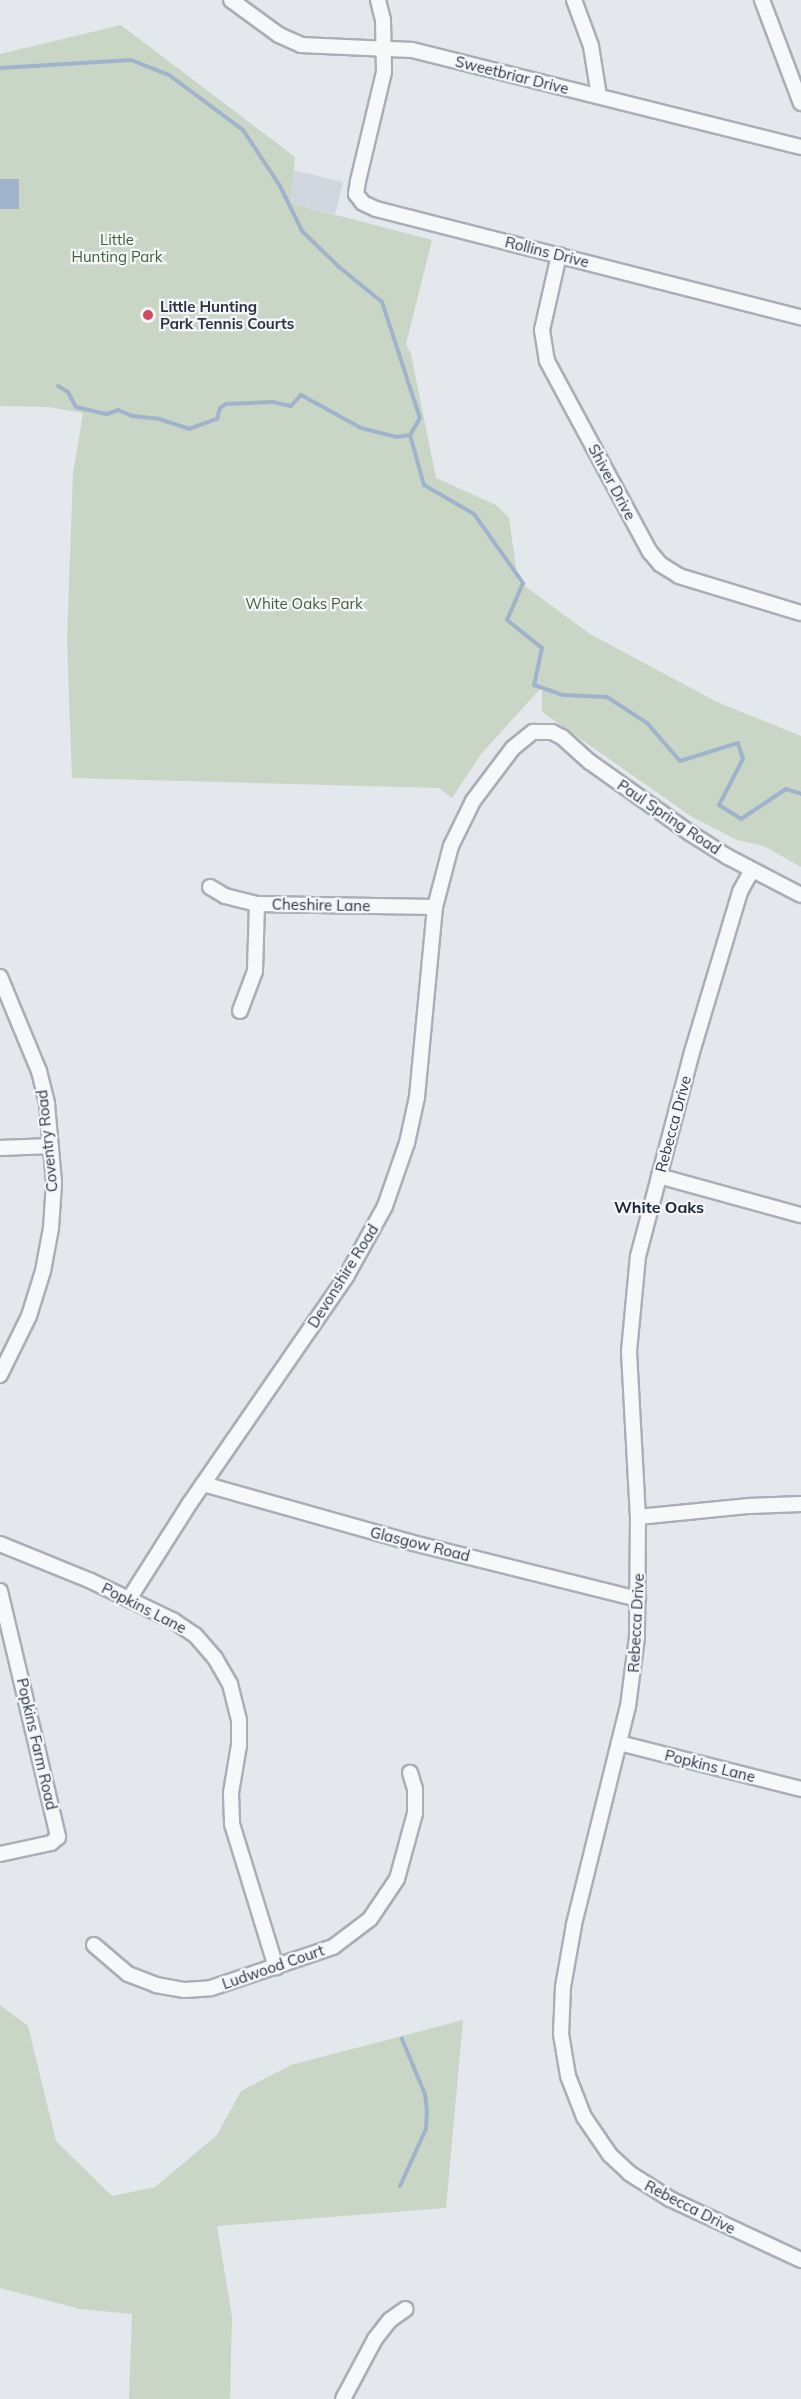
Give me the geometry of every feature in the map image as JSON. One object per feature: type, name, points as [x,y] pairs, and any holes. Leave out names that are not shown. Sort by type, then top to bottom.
[{"type":"street","name":"Sweetbriar Drive","points":[[231,0],[289,42],[301,45],[412,50],[801,147]]},
{"type":"street","points":[[378,0],[383,20],[383,47]]},
{"type":"street","points":[[574,0],[591,46],[598,96]]},
{"type":"street","points":[[762,0],[801,103]]},
{"type":"street","name":"Rollins Drive","points":[[383,47],[383,80],[356,194],[363,203],[376,209],[801,317]]},
{"type":"street","name":"Shiver Drive","points":[[559,255],[542,330],[547,361],[650,552],[660,564],[679,576],[801,613]]},
{"type":"street","name":"Paul Spring Road","points":[[544,730],[562,737],[590,762],[690,833],[752,870],[801,895]]},
{"type":"street","name":"Devonshire Road","points":[[129,1599],[203,1484],[346,1276],[372,1232],[394,1184],[417,1097],[435,907],[451,846],[473,801],[513,748],[527,735],[544,730]]},
{"type":"street","name":"Rebecca Drive","points":[[752,870],[740,892],[723,947],[638,1257],[630,1321],[630,1384],[638,1517],[638,1599],[633,1675],[619,1743],[578,1906],[561,2010],[564,2055],[578,2104],[592,2132],[610,2155],[648,2187],[801,2260]]},
{"type":"street","name":"Cheshire Lane","points":[[210,887],[225,896],[257,904],[435,907]]},
{"type":"street","points":[[240,1011],[255,971],[257,904]]},
{"type":"street","name":"Coventry Road","points":[[0,977],[39,1071],[51,1146],[53,1206],[43,1271],[29,1316],[0,1376]]},
{"type":"street","points":[[0,1148],[51,1146]]},
{"type":"street","points":[[659,1176],[801,1215]]},
{"type":"street","name":"Glasgow Road","points":[[203,1484],[409,1542],[638,1599]]},
{"type":"street","points":[[638,1517],[738,1506],[801,1504]]},
{"type":"street","name":"Popkins Lane","points":[[0,1544],[129,1599],[174,1621],[195,1635],[215,1658],[230,1684],[237,1709],[239,1733],[231,1793],[232,1824],[276,1967]]},
{"type":"street","name":"Popkins Farm Road","points":[[0,1591],[58,1837],[51,1843],[0,1854]]},
{"type":"street","name":"Popkins Lane","points":[[619,1743],[801,1789]]},
{"type":"street","name":"Ludwood Court","points":[[94,1945],[128,1974],[173,1989],[211,1988],[315,1955],[343,1941],[370,1919],[386,1899],[402,1864],[415,1813],[415,1789],[410,1773]]},
{"type":"street","points":[[343,2399],[375,2339],[390,2320],[406,2309]]},
{"type":"shaded area","points":[[293,170],[343,182],[335,214],[290,203]]},
{"type":"green space","points":[[121,25],[295,157],[290,203],[432,240],[406,344],[411,354],[436,478],[496,505],[509,518],[518,581],[590,634],[717,702],[801,736],[801,867],[764,846],[737,840],[692,817],[542,712],[542,687],[481,754],[452,798],[439,788],[72,778],[67,641],[73,473],[83,413],[48,407],[0,406],[0,54]]},
{"type":"green space","points":[[0,2005],[28,2026],[56,2141],[112,2196],[155,2187],[217,2135],[241,2091],[291,2065],[463,2020],[446,2208],[217,2226],[232,2317],[230,2399],[129,2399],[132,2314],[80,2309],[0,2288]]},
{"type":"water","points":[[0,179],[19,179],[19,209],[0,209]]},
{"type":"waterway","points":[[0,68],[131,60],[169,75],[243,130],[280,186],[302,231],[339,267],[382,302],[420,418],[410,435],[424,485],[474,514],[523,583],[507,620],[542,648],[534,685],[563,695],[607,697],[647,723],[680,761],[738,743],[743,759],[719,805],[741,819],[786,789],[801,794]]},
{"type":"waterway","points":[[58,386],[68,392],[76,407],[107,414],[118,410],[132,416],[159,419],[189,429],[217,419],[220,408],[226,404],[273,402],[291,406],[301,395],[361,428],[396,437],[410,435]]},
{"type":"waterway","points":[[400,2186],[426,2129],[427,2112],[425,2094],[402,2039]]},
{"type":"place","name":"Little Hunting Park Tennis Courts","points":[[148,315]]},
{"type":"district","name":"White Oaks","points":[[659,1207]]},
{"type":"park label","name":"Little Hunting Park","points":[[117,248]]},
{"type":"park label","name":"White Oaks Park","points":[[304,604]]}]
